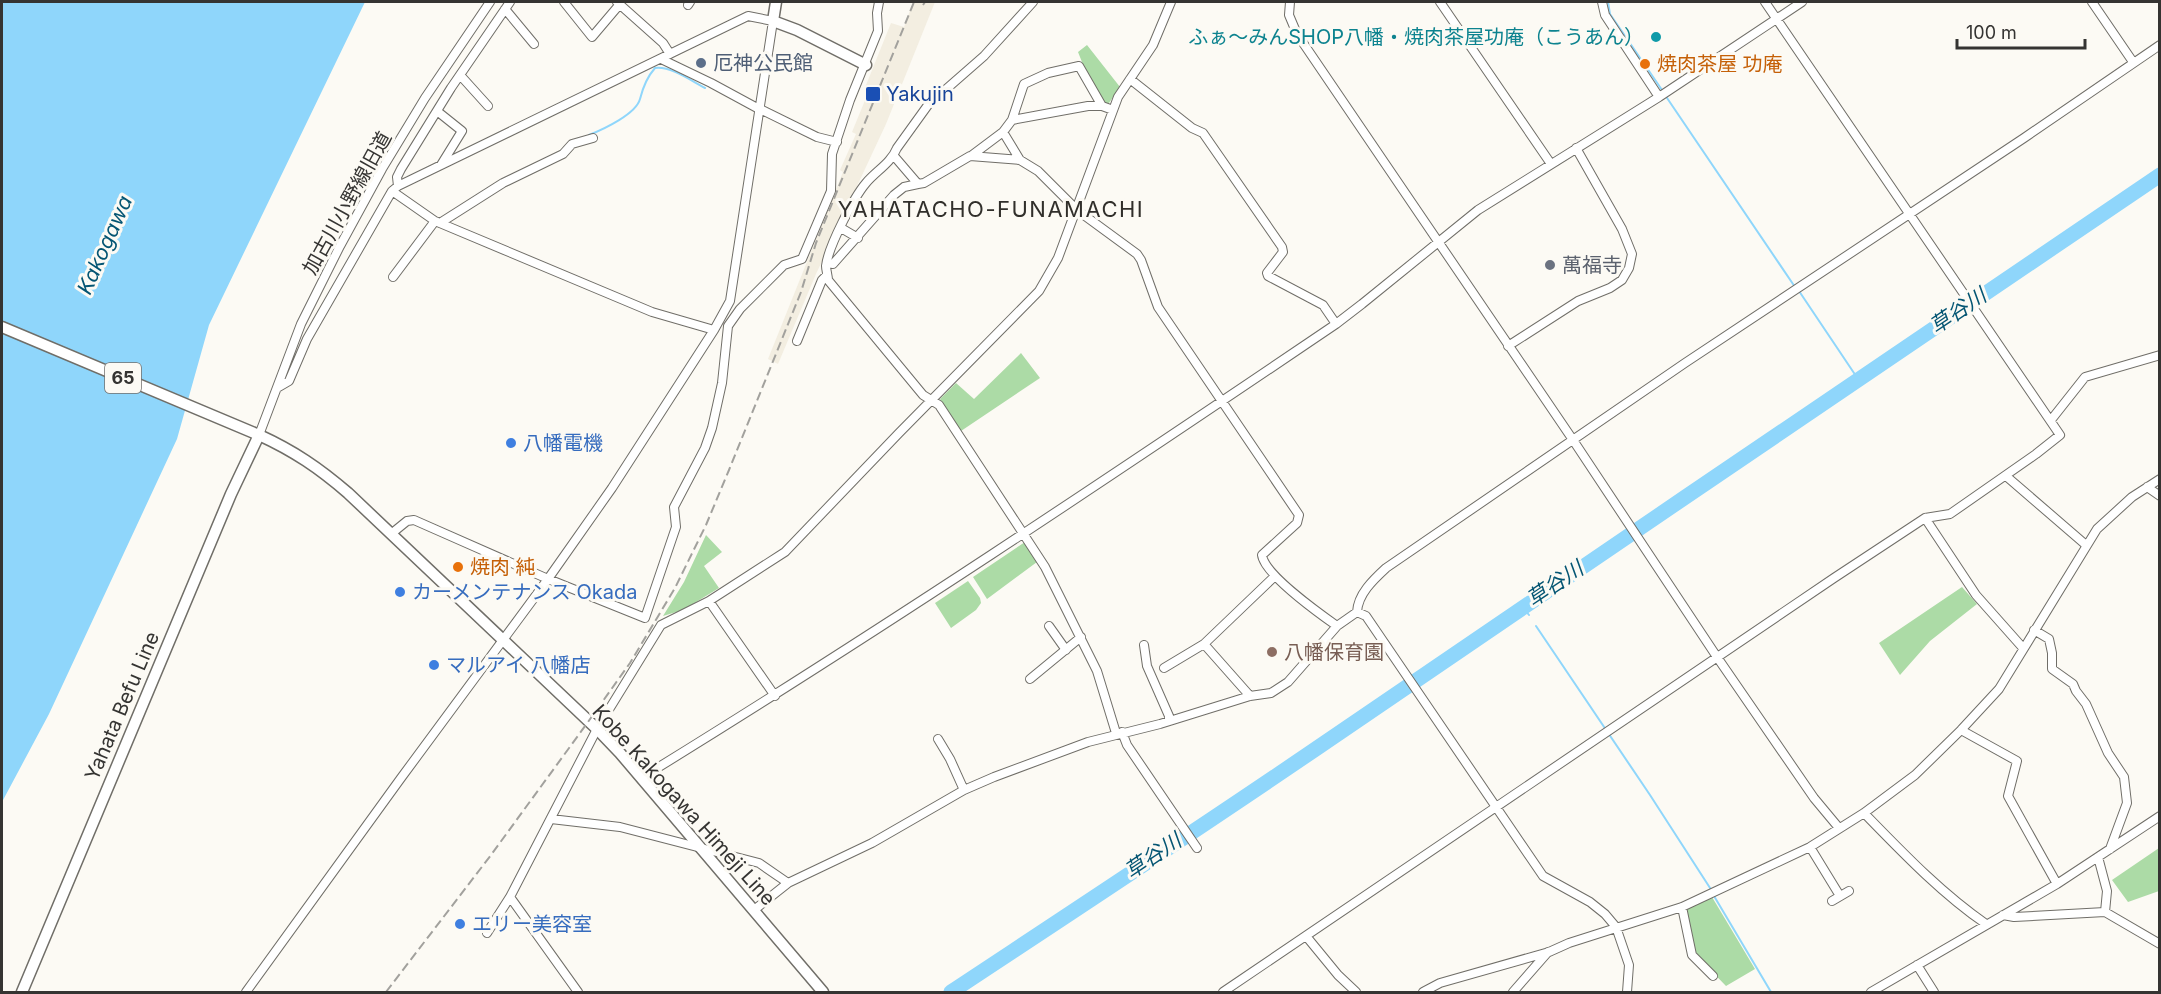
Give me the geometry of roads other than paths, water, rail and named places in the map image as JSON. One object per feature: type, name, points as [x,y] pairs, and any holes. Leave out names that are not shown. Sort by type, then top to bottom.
[{"type":"main road","points":[[776,2],[773,21],[797,30],[866,65]]},
{"type":"main road","name":"Kobe Kakogawa Himeji Line","points":[[2,327],[259,435],[287,448],[319,468],[597,729],[822,992]]},
{"type":"main road","name":"Yahata Befu Line","points":[[22,993],[231,494],[259,435]]},
{"type":"street","name":"加古川小野線旧道","points":[[259,435],[301,324],[340,246],[382,169],[425,98],[490,2]]},
{"type":"street","points":[[564,2],[592,37],[618,3],[663,43],[670,54]]},
{"type":"street","points":[[246,993],[548,579],[612,488],[714,330],[740,309],[784,265],[802,259],[831,191],[832,154],[850,100],[878,31],[879,2]]},
{"type":"street","points":[[1033,2],[984,56],[928,105],[897,148],[894,156],[857,195],[827,263],[828,280],[923,395],[939,405],[1025,534],[1046,567],[1081,637],[1097,671],[1119,733],[1197,848]]},
{"type":"street","points":[[487,933],[510,897],[597,729],[661,625],[709,601],[785,552],[1039,291],[1058,258],[1113,110],[1153,45],[1171,2]]},
{"type":"street","points":[[1290,2],[1289,15],[1297,34],[1814,798],[1839,828]]},
{"type":"street","points":[[1440,2],[1551,164]]},
{"type":"street","points":[[1602,2],[1605,15],[1659,97]]},
{"type":"street","points":[[1223,993],[1925,518],[1950,514],[2007,476],[2060,435],[1765,2]]},
{"type":"street","points":[[641,778],[775,696],[1025,534],[1336,324],[1478,210],[1659,97],[1802,2]]},
{"type":"street","points":[[2092,2],[2133,62]]},
{"type":"street","points":[[277,388],[289,381],[307,339],[395,189],[400,169],[508,5],[534,44]]},
{"type":"street","points":[[391,534],[407,521],[414,520],[548,579],[645,618],[676,527],[674,507],[705,448],[722,382],[724,323],[730,301],[773,21],[748,16],[395,189]]},
{"type":"street","points":[[754,910],[788,883],[872,843],[964,790],[994,777],[1088,742],[1169,721],[1250,696],[1271,693],[1288,682],[1337,626],[1357,612],[1358,604],[1370,583],[1386,568],[2160,45]]},
{"type":"street","points":[[661,59],[759,109],[817,136],[837,142]]},
{"type":"street","points":[[827,263],[833,264],[894,195],[904,187],[924,183],[970,156],[1004,132],[1012,120],[1024,84],[1048,73],[1079,66],[1102,106]]},
{"type":"street","points":[[460,75],[488,106]]},
{"type":"street","points":[[1130,79],[1192,128],[1203,133],[1282,247],[1283,252],[1267,273],[1268,276],[1323,305],[1336,324]]},
{"type":"street","points":[[1012,120],[1088,106],[1102,106],[1113,110]]},
{"type":"street","points":[[437,111],[462,131],[448,150],[441,166]]},
{"type":"street","points":[[1004,132],[1020,160]]},
{"type":"street","points":[[393,278],[437,222],[503,183],[563,154],[572,144],[593,138]]},
{"type":"street","points":[[1509,346],[1578,301],[1623,280],[1629,268],[1632,254],[1622,229],[1576,148]]},
{"type":"street","points":[[894,156],[918,184]]},
{"type":"street","points":[[970,156],[1020,160],[1038,171],[1077,210],[1137,254],[1158,307],[1299,515],[1298,522],[1262,555],[1264,564],[1318,613],[1337,626]]},
{"type":"street","points":[[395,189],[437,222],[652,312],[714,330]]},
{"type":"street","points":[[841,228],[858,238]]},
{"type":"street","points":[[797,341],[822,280],[828,275]]},
{"type":"street","points":[[2050,420],[2085,377],[2160,355]]},
{"type":"street","points":[[2007,476],[2086,545]]},
{"type":"street","points":[[1423,993],[1440,983],[1549,952],[1616,927],[1682,907],[1810,847],[1864,813],[1915,775],[1962,730],[1999,689],[2097,529],[2132,497],[2160,479]]},
{"type":"street","points":[[2147,487],[2160,496]]},
{"type":"street","points":[[1925,518],[1976,595],[2023,648]]},
{"type":"street","points":[[1164,668],[1176,665],[1204,644],[1275,576]]},
{"type":"street","points":[[709,601],[775,696]]},
{"type":"street","points":[[1357,612],[1366,616],[1543,876],[1590,902],[1616,927],[1629,965],[1627,993]]},
{"type":"street","points":[[1049,626],[1066,650]]},
{"type":"street","points":[[2034,630],[2049,639],[2052,669],[2073,684],[2086,704],[2108,753],[2124,777],[2127,803],[2110,849]]},
{"type":"street","points":[[1030,679],[1081,637]]},
{"type":"street","points":[[1204,644],[1250,696]]},
{"type":"street","points":[[1144,645],[1147,666],[1169,716],[1169,721]]},
{"type":"street","points":[[1962,730],[2017,761],[2008,796],[2057,884]]},
{"type":"street","points":[[938,739],[964,790]]},
{"type":"street","points":[[1864,813],[1899,849],[1957,902],[1986,924]]},
{"type":"street","points":[[1871,993],[2057,884],[2160,816]]},
{"type":"street","points":[[551,819],[621,827],[759,863],[788,883]]},
{"type":"street","points":[[1810,847],[1836,899],[1849,891]]},
{"type":"street","points":[[2098,857],[2107,891],[2105,912]]},
{"type":"street","points":[[510,897],[578,993]]},
{"type":"street","points":[[1682,907],[1692,955],[1713,976]]},
{"type":"street","points":[[2003,915],[2105,912],[2160,944]]},
{"type":"street","points":[[1306,936],[1356,993]]},
{"type":"street","points":[[1513,993],[1549,952]]},
{"type":"street","points":[[1917,965],[1934,993]]},
{"type":"water","name":"Kakogawa","points":[[2,2],[365,2],[209,325],[177,439],[49,714],[2,802]]},
{"type":"waterway","points":[[1608,2],[1610,14],[1662,90]]},
{"type":"waterway","points":[[589,135],[619,120],[637,105],[646,82],[655,68],[674,71],[705,88]]},
{"type":"waterway","points":[[1665,95],[1795,287]]},
{"type":"waterway","name":"草谷川","points":[[951,992],[1277,775],[2160,175]]},
{"type":"waterway","points":[[1799,291],[1858,379]]},
{"type":"waterway","points":[[1522,606],[1529,615]]},
{"type":"waterway","points":[[1536,626],[1712,891]]},
{"type":"waterway","points":[[1714,896],[1771,992]]},
{"type":"railway","points":[[386,992],[491,855],[588,722],[630,663],[675,588],[706,525],[729,470],[801,292],[816,243],[914,2]]},
{"type":"place","name":"ふぁ～みんSHOP八幡・焼肉茶屋功庵（こうあん）","points":[[1656,37]]},
{"type":"place","name":"厄神公民館","points":[[701,63]]},
{"type":"place","name":"焼肉茶屋 功庵","points":[[1645,64]]},
{"type":"place","name":"Yakujin","points":[[873,94]]},
{"type":"place","name":"萬福寺","points":[[1550,265]]},
{"type":"place","name":"八幡電機","points":[[511,443]]},
{"type":"place","name":"焼肉 純","points":[[458,567]]},
{"type":"place","name":"カーメンテナンス Okada","points":[[400,592]]},
{"type":"place","name":"八幡保育園","points":[[1272,652]]},
{"type":"place","name":"マルアイ 八幡店","points":[[434,665]]},
{"type":"place","name":"エリー美容室","points":[[460,924]]},
{"type":"district","name":"YAHATACHO-FUNAMACHI","points":[[991,209]]}]
